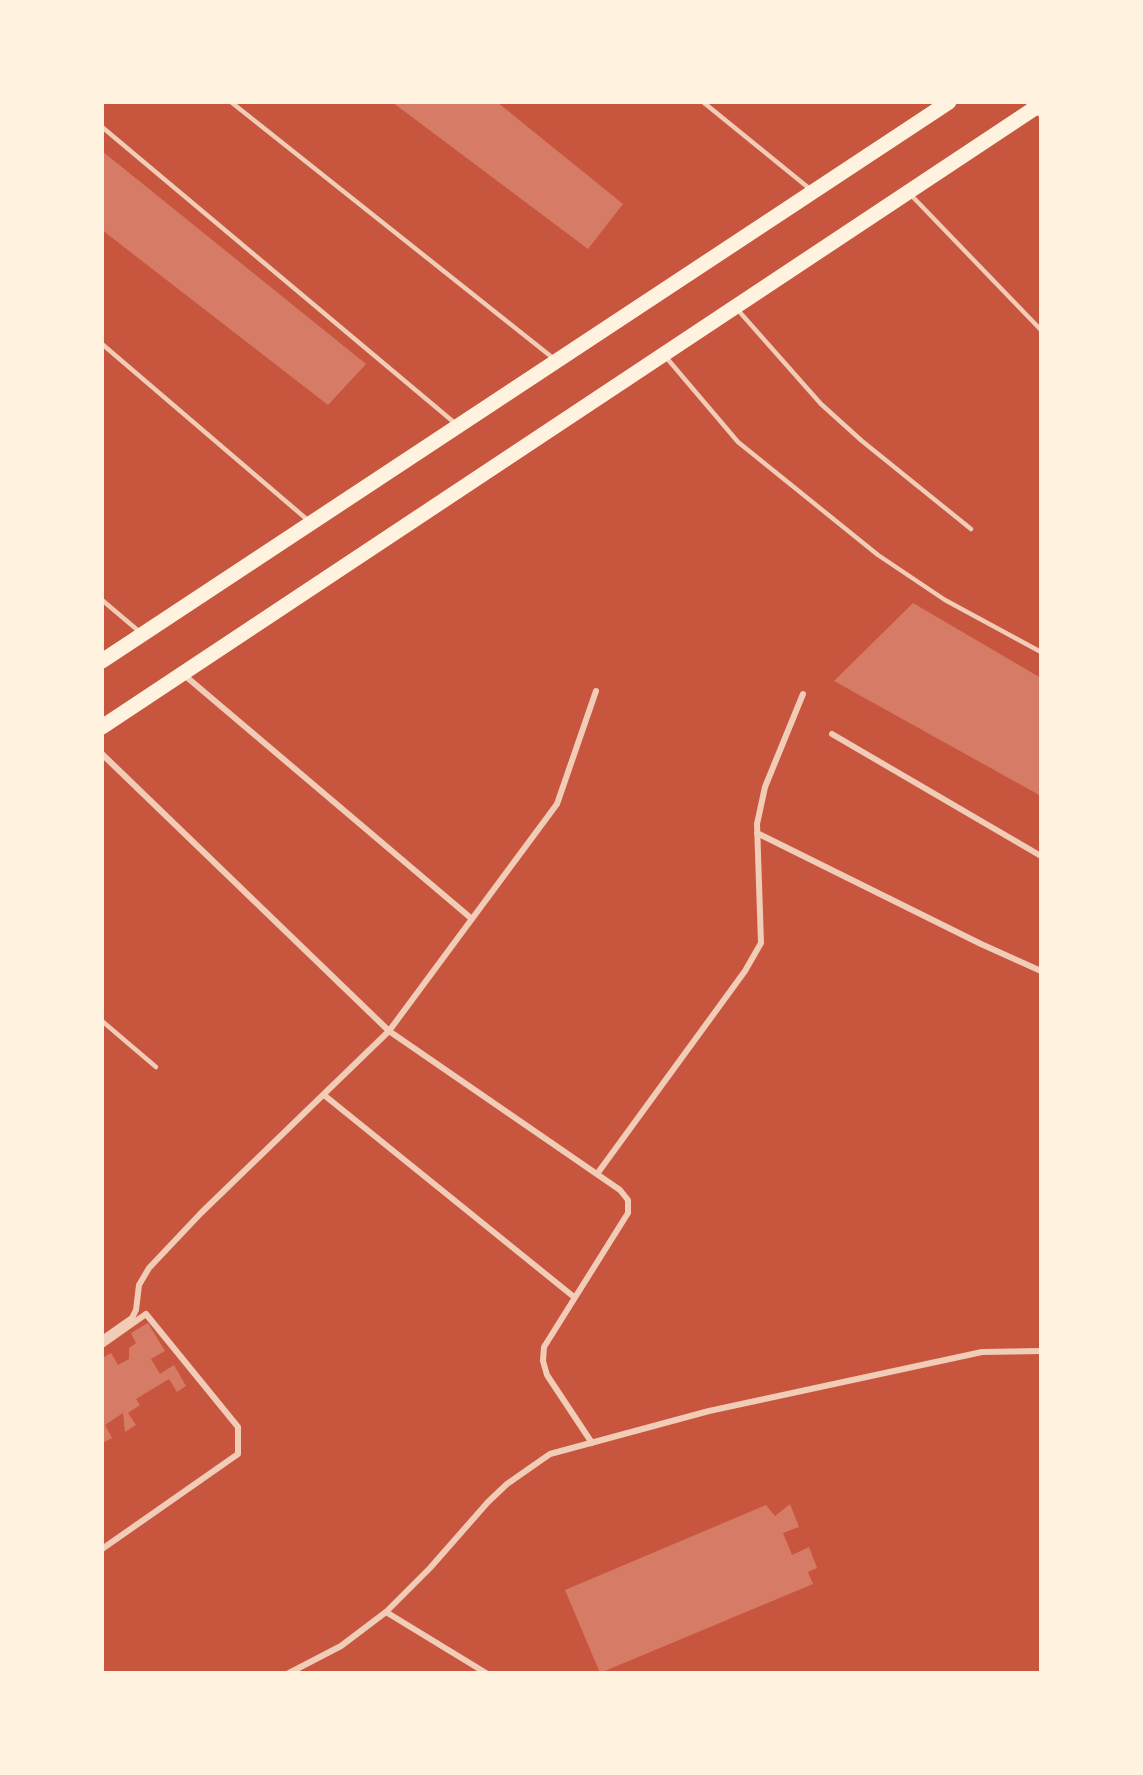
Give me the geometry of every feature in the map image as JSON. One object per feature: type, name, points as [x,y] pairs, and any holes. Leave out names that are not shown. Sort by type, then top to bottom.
[{"type":"main road","points":[[102,661],[949,102]]},
{"type":"main road","points":[[102,727],[1036,108]]},
{"type":"street","points":[[183,673],[472,919]]},
{"type":"street","points":[[102,1339],[132,1318],[136,1310],[139,1285],[149,1268],[201,1213],[389,1032],[557,804],[596,691]]},
{"type":"street","points":[[597,1174],[758,950],[761,931],[757,824],[765,787],[803,694]]},
{"type":"street","points":[[832,734],[1041,856]]},
{"type":"street","points":[[102,754],[389,1032],[620,1190],[628,1200],[628,1212],[544,1347],[543,1361],[548,1375],[592,1443]]},
{"type":"street","points":[[757,833],[981,944],[1041,971]]},
{"type":"street","points":[[324,1095],[574,1297]]},
{"type":"street","points":[[102,1345],[146,1314],[238,1427],[238,1454],[102,1549]]},
{"type":"street","points":[[289,1673],[341,1646],[386,1612],[430,1568],[488,1502],[507,1484],[550,1454],[710,1411],[982,1352],[1041,1351]]},
{"type":"street","points":[[386,1612],[486,1673]]},
{"type":"lane","points":[[231,102],[555,360]]},
{"type":"lane","points":[[703,102],[813,191]]},
{"type":"lane","points":[[102,127],[458,425]]},
{"type":"lane","points":[[908,192],[1041,330]]},
{"type":"lane","points":[[735,306],[829,411],[862,441],[970,529]]},
{"type":"lane","points":[[102,344],[311,522]]},
{"type":"lane","points":[[663,354],[738,442],[869,548],[945,600],[1041,652]]},
{"type":"lane","points":[[102,600],[142,634]]},
{"type":"lane","points":[[102,1021],[156,1067]]},
{"type":"building","points":[[392,102],[497,102],[623,204],[588,249]]},
{"type":"building","points":[[102,151],[366,364],[328,405],[102,230]]},
{"type":"building","points":[[913,603],[1041,678],[1041,796],[834,681]]},
{"type":"building","points":[[148,1323],[165,1351],[151,1359],[160,1374],[174,1365],[186,1386],[177,1392],[169,1379],[136,1399],[140,1405],[128,1413],[136,1425],[125,1432],[123,1413],[105,1425],[112,1438],[104,1442],[102,1438],[102,1358],[111,1353],[118,1365],[129,1359],[129,1348],[136,1343],[131,1333]]},
{"type":"building","points":[[790,1504],[799,1527],[783,1533],[792,1555],[809,1547],[817,1568],[808,1572],[813,1584],[600,1673],[565,1590],[766,1505],[775,1516]]}]
